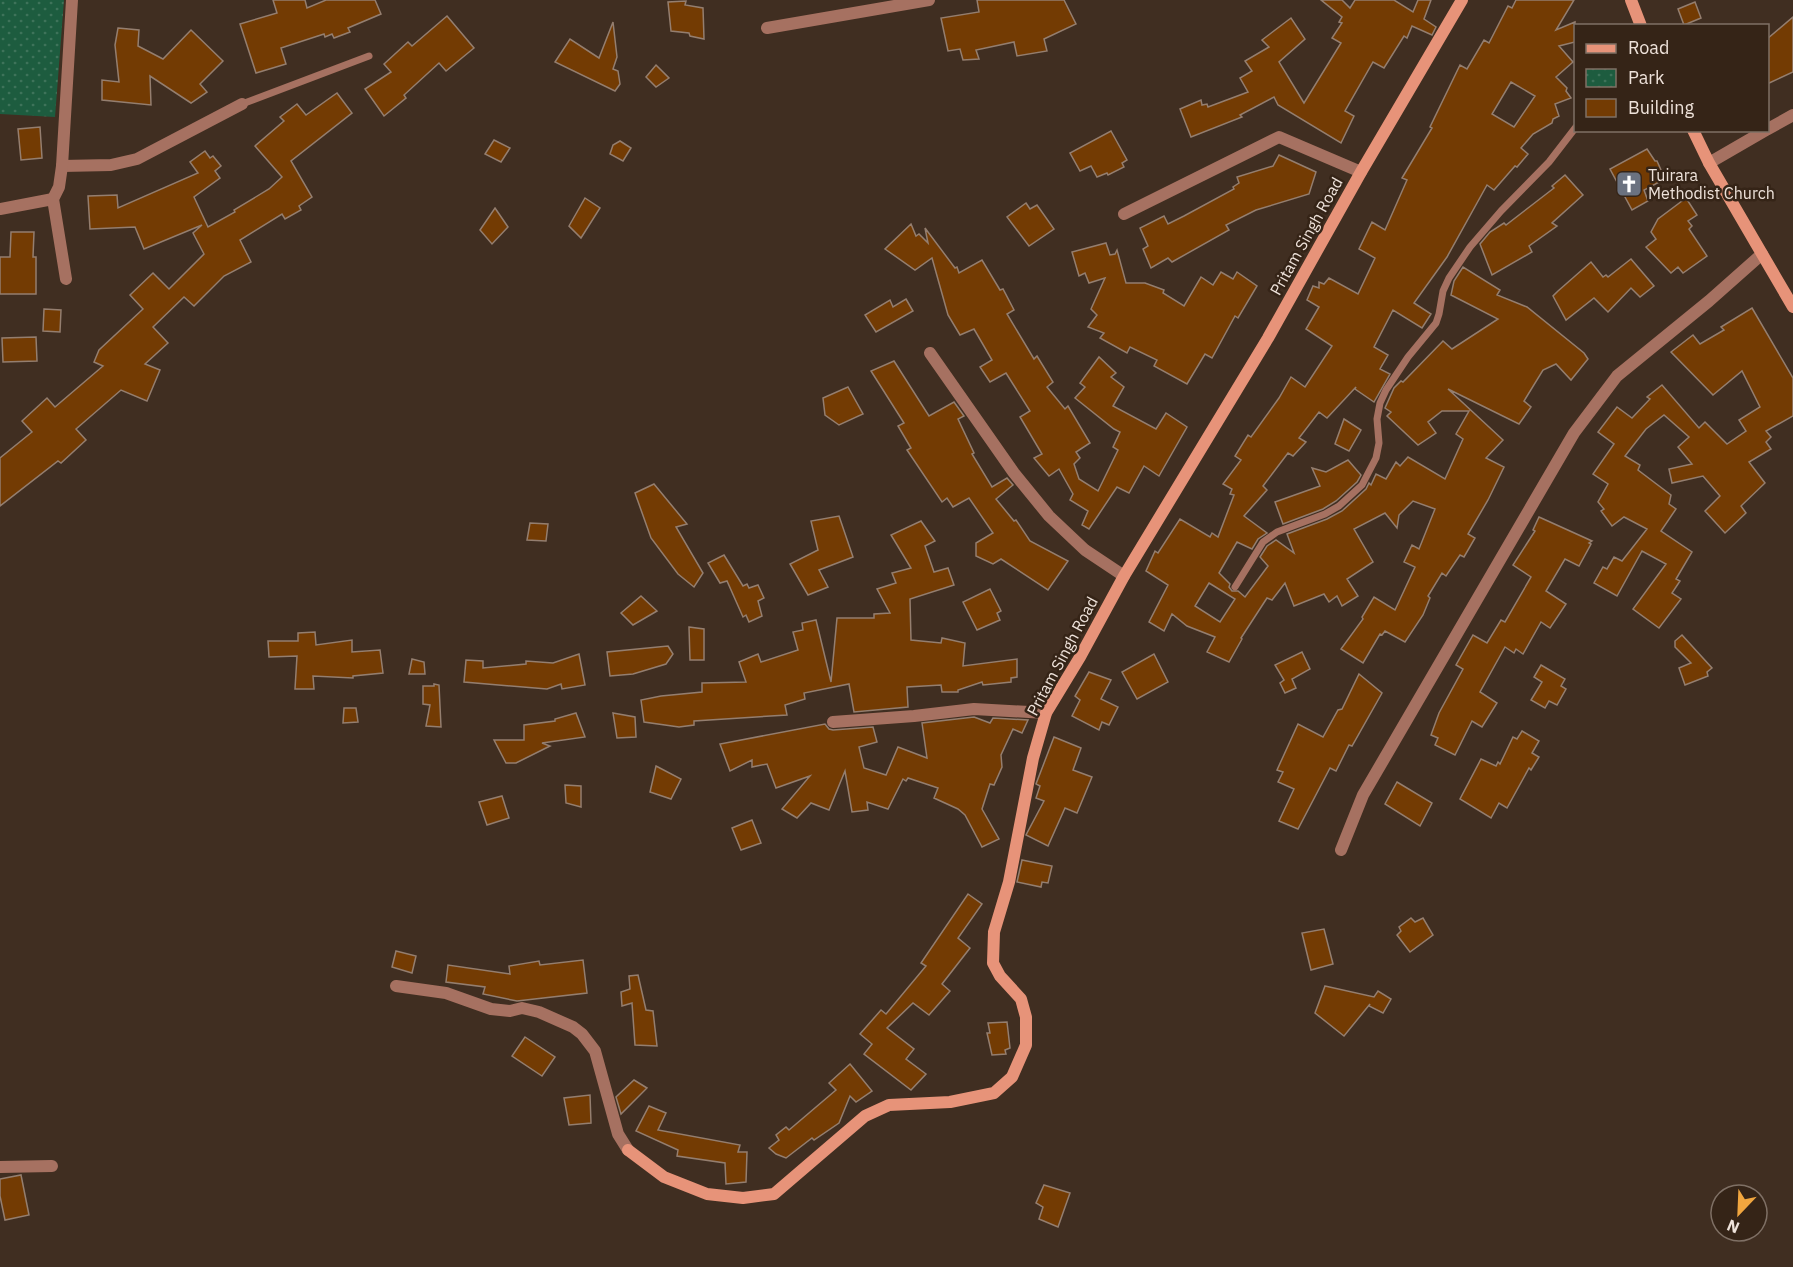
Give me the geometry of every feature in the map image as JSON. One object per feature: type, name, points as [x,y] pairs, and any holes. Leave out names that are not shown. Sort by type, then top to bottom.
[{"type":"street","points":[[66,279],[53,199],[62,166],[72,0]]},
{"type":"street","points":[[767,28],[929,0]]},
{"type":"street","name":"Pritam Singh Road","points":[[396,986],[446,993],[491,1009],[510,1011],[522,1008],[538,1012],[573,1027],[590,1042],[595,1051],[618,1134],[628,1150],[664,1177],[707,1194],[743,1198],[774,1194],[850,1128],[889,1105],[950,1102],[994,1093],[1012,1077],[1026,1045],[1026,1017],[1022,999],[1000,975],[993,963],[994,932],[1010,882],[1033,758],[1047,713],[1124,576],[1268,338],[1361,172],[1462,0]]},
{"type":"street","points":[[1631,0],[1640,24]]},
{"type":"street","points":[[62,166],[111,165],[137,159],[242,104]]},
{"type":"street","points":[[1769,129],[1793,115]]},
{"type":"street","points":[[1694,132],[1709,163],[1793,306]]},
{"type":"street","points":[[1709,163],[1763,132]]},
{"type":"street","points":[[1124,214],[1279,136],[1361,172]]},
{"type":"street","points":[[0,209],[53,199]]},
{"type":"street","points":[[1341,850],[1363,795],[1574,433],[1617,376],[1709,301],[1762,254]]},
{"type":"street","points":[[930,353],[1014,473],[1049,516],[1085,550],[1124,576]]},
{"type":"street","points":[[833,722],[975,709],[1047,713]]},
{"type":"street","points":[[0,1167],[52,1166]]},
{"type":"lane","points":[[242,104],[369,56]]},
{"type":"lane","points":[[1235,587],[1263,542],[1277,532],[1325,514],[1339,506],[1362,485],[1376,458],[1379,443],[1377,419],[1380,404],[1386,390],[1408,357],[1436,323],[1443,291],[1449,278],[1470,247],[1500,211],[1549,162],[1574,128]]},
{"type":"green space","points":[[0,0],[64,0],[55,117],[0,114]]},
{"type":"building","points":[[273,0],[305,0],[307,8],[326,0],[375,0],[381,14],[348,28],[350,32],[334,38],[332,34],[325,37],[324,34],[281,48],[286,64],[256,73],[240,24],[277,13]]},
{"type":"building","points":[[977,0],[1064,0],[1076,24],[1044,39],[1047,51],[1017,56],[1014,42],[976,50],[979,59],[963,60],[960,49],[948,51],[941,18],[979,12]]},
{"type":"building","points":[[1321,0],[1342,0],[1350,8],[1355,0],[1394,0],[1413,12],[1418,0],[1431,0],[1424,19],[1436,27],[1432,35],[1412,26],[1407,38],[1404,36],[1384,68],[1373,62],[1345,111],[1354,116],[1341,143],[1278,105],[1274,97],[1240,115],[1242,117],[1191,137],[1180,109],[1201,100],[1202,105],[1207,104],[1208,107],[1248,92],[1240,78],[1252,71],[1245,61],[1269,47],[1262,40],[1291,18],[1305,39],[1279,62],[1304,103],[1341,43],[1332,38],[1342,23],[1339,22],[1342,17]]},
{"type":"building","points":[[1516,0],[1574,0],[1556,30],[1575,22],[1574,42],[1559,46],[1573,62],[1556,77],[1567,88],[1566,91],[1571,98],[1555,104],[1559,116],[1533,134],[1521,148],[1528,154],[1517,167],[1515,166],[1494,190],[1487,185],[1447,257],[1414,303],[1431,314],[1422,328],[1393,310],[1374,347],[1388,355],[1380,369],[1390,374],[1374,402],[1355,389],[1356,387],[1327,418],[1319,412],[1299,438],[1306,442],[1293,456],[1288,453],[1263,486],[1267,490],[1244,516],[1267,533],[1258,539],[1252,549],[1237,542],[1219,573],[1230,584],[1232,591],[1238,591],[1245,597],[1268,566],[1260,557],[1267,546],[1276,540],[1294,553],[1287,534],[1342,511],[1366,489],[1369,483],[1371,485],[1376,474],[1386,479],[1396,462],[1400,466],[1408,457],[1445,479],[1463,439],[1456,434],[1469,411],[1442,411],[1428,422],[1436,433],[1418,445],[1387,416],[1391,412],[1385,408],[1394,388],[1401,381],[1403,382],[1443,341],[1452,349],[1498,319],[1451,295],[1454,281],[1463,267],[1500,290],[1497,295],[1527,307],[1584,353],[1588,359],[1571,380],[1556,364],[1543,370],[1524,401],[1531,407],[1519,424],[1448,389],[1503,440],[1486,458],[1504,467],[1468,534],[1475,538],[1464,557],[1460,555],[1446,576],[1442,573],[1428,596],[1430,598],[1423,615],[1405,642],[1385,631],[1382,635],[1380,634],[1363,663],[1341,649],[1363,619],[1374,597],[1395,610],[1415,567],[1404,562],[1412,545],[1419,549],[1435,509],[1413,501],[1399,515],[1397,528],[1385,513],[1354,529],[1373,562],[1347,579],[1358,596],[1342,606],[1337,596],[1329,602],[1324,594],[1294,606],[1285,583],[1272,600],[1267,598],[1241,638],[1229,662],[1207,652],[1215,637],[1187,626],[1172,614],[1164,631],[1149,622],[1168,585],[1146,571],[1155,551],[1158,553],[1180,519],[1210,537],[1212,533],[1218,537],[1234,495],[1230,494],[1232,489],[1223,484],[1241,460],[1235,456],[1248,435],[1251,437],[1279,398],[1291,377],[1305,387],[1332,346],[1306,329],[1319,307],[1307,300],[1313,286],[1319,288],[1319,282],[1324,284],[1329,278],[1358,294],[1375,258],[1359,249],[1372,222],[1385,230],[1407,180],[1402,178],[1432,128],[1430,127],[1460,65],[1467,69],[1484,40],[1489,43],[1508,6],[1512,8]],"holes":[[[1511,82],[1535,96],[1514,127],[1492,114]],[[1209,583],[1235,599],[1220,622],[1195,606]]]},
{"type":"building","points":[[686,1],[685,5],[703,8],[704,39],[690,36],[689,33],[671,31],[668,2]]},
{"type":"building","points":[[1695,2],[1701,18],[1684,24],[1678,9]]},
{"type":"building","points":[[447,16],[474,48],[446,71],[439,63],[404,95],[406,98],[384,116],[365,89],[391,72],[384,64],[408,42],[412,46]]},
{"type":"building","points":[[1793,17],[1793,72],[1769,83],[1769,37]]},
{"type":"building","points":[[613,22],[617,57],[613,69],[618,71],[620,84],[615,91],[555,62],[570,39],[599,58]]},
{"type":"building","points":[[118,28],[139,30],[138,46],[163,59],[191,30],[223,61],[200,84],[207,92],[191,103],[150,76],[151,105],[102,100],[102,80],[119,82],[115,45]]},
{"type":"building","points":[[656,65],[669,78],[656,87],[646,77]]},
{"type":"building","points":[[337,93],[352,113],[291,161],[312,197],[299,206],[301,210],[285,219],[282,214],[240,240],[251,262],[224,276],[194,306],[184,297],[153,327],[168,343],[145,364],[160,370],[147,401],[121,390],[76,429],[86,440],[61,463],[58,461],[0,506],[0,458],[32,432],[22,421],[47,398],[55,407],[103,366],[94,362],[99,350],[143,309],[130,295],[153,273],[169,289],[204,254],[193,233],[202,225],[144,249],[135,227],[90,229],[88,196],[117,195],[118,208],[198,173],[190,162],[205,151],[210,158],[213,156],[221,166],[215,171],[220,178],[194,197],[208,227],[235,212],[234,210],[269,189],[282,177],[255,146],[284,121],[280,117],[297,104],[306,115]]},
{"type":"building","points":[[40,127],[42,158],[21,160],[18,129]]},
{"type":"building","points":[[1111,131],[1127,160],[1122,163],[1124,167],[1108,175],[1107,173],[1097,177],[1091,166],[1080,171],[1070,153]]},
{"type":"building","points":[[494,140],[510,148],[501,162],[485,154]]},
{"type":"building","points":[[620,141],[631,148],[623,161],[610,154],[613,145]]},
{"type":"building","points":[[1647,149],[1657,161],[1665,179],[1644,190],[1648,201],[1632,210],[1610,169]]},
{"type":"building","points":[[1279,155],[1316,172],[1309,194],[1256,210],[1226,225],[1229,230],[1172,262],[1168,258],[1151,268],[1143,249],[1148,246],[1140,228],[1164,216],[1168,224],[1184,216],[1234,189],[1233,187],[1239,183],[1237,177],[1273,166]]},
{"type":"building","points":[[1565,175],[1583,195],[1552,223],[1557,226],[1529,246],[1532,252],[1492,275],[1480,244],[1490,232],[1504,223],[1506,225],[1554,188],[1552,186]]},
{"type":"building","points":[[585,198],[600,208],[581,238],[569,226]]},
{"type":"building","points":[[1686,198],[1697,215],[1688,221],[1692,226],[1689,229],[1707,256],[1683,273],[1678,267],[1671,273],[1646,247],[1656,239],[1651,232],[1658,219]]},
{"type":"building","points":[[1026,203],[1030,209],[1037,205],[1054,229],[1029,246],[1007,217]]},
{"type":"building","points":[[495,208],[508,227],[492,244],[480,230]]},
{"type":"building","points":[[911,224],[916,236],[919,234],[928,243],[925,228],[955,268],[957,267],[959,273],[982,260],[1000,290],[1003,289],[1014,310],[1007,314],[1034,359],[1037,356],[1053,382],[1047,387],[1065,409],[1068,406],[1090,443],[1076,452],[1080,458],[1074,464],[1079,479],[1098,491],[1118,450],[1113,447],[1120,432],[1075,398],[1085,387],[1080,383],[1099,357],[1116,373],[1111,377],[1124,387],[1113,406],[1156,429],[1166,413],[1187,427],[1159,476],[1144,466],[1129,493],[1117,487],[1089,529],[1082,525],[1088,511],[1070,500],[1073,494],[1059,469],[1049,476],[1034,458],[1042,454],[1020,417],[1030,411],[1006,373],[990,382],[980,367],[992,360],[974,329],[960,335],[948,315],[932,258],[915,270],[885,249]]},
{"type":"building","points":[[11,232],[34,232],[33,257],[36,257],[36,294],[0,294],[0,257],[10,257]]},
{"type":"building","points":[[1106,243],[1110,255],[1115,254],[1117,250],[1126,283],[1145,283],[1164,290],[1163,293],[1184,306],[1201,277],[1213,285],[1221,272],[1233,279],[1237,272],[1257,286],[1238,318],[1235,316],[1212,358],[1205,354],[1187,384],[1154,366],[1157,360],[1130,347],[1127,353],[1100,338],[1104,333],[1088,327],[1097,315],[1091,309],[1105,278],[1089,283],[1085,273],[1079,276],[1072,252]]},
{"type":"building","points":[[1631,259],[1654,286],[1640,297],[1631,288],[1608,312],[1594,298],[1566,320],[1553,296],[1558,291],[1591,262],[1603,277],[1606,275],[1608,277]]},
{"type":"building","points":[[906,299],[913,311],[876,332],[865,315],[890,300],[893,307]]},
{"type":"building","points":[[1752,308],[1793,378],[1793,416],[1766,431],[1771,437],[1766,442],[1771,449],[1749,462],[1765,483],[1741,506],[1746,513],[1725,533],[1705,511],[1720,496],[1703,476],[1672,483],[1669,469],[1692,464],[1678,447],[1689,437],[1664,415],[1646,429],[1625,456],[1640,465],[1638,470],[1671,495],[1669,504],[1676,509],[1661,531],[1692,552],[1676,579],[1680,581],[1672,593],[1681,599],[1659,628],[1633,609],[1666,564],[1642,551],[1617,596],[1594,583],[1603,567],[1607,569],[1614,557],[1622,561],[1647,529],[1624,517],[1612,526],[1601,511],[1604,509],[1598,502],[1608,484],[1593,474],[1614,444],[1598,432],[1617,407],[1632,418],[1650,399],[1647,397],[1662,385],[1699,428],[1705,422],[1727,444],[1746,431],[1739,420],[1760,407],[1742,371],[1713,395],[1671,352],[1693,335],[1700,344],[1724,330],[1721,327]]},
{"type":"building","points":[[44,309],[61,310],[60,332],[43,331]]},
{"type":"building","points":[[36,337],[37,361],[3,362],[2,338]]},
{"type":"building","points":[[894,361],[929,416],[954,402],[964,416],[958,419],[974,453],[972,454],[992,487],[1007,478],[1013,485],[996,499],[1014,521],[1016,520],[1030,541],[1068,561],[1048,590],[1001,559],[993,564],[976,556],[976,543],[993,533],[969,498],[953,507],[947,498],[942,502],[907,450],[911,448],[898,426],[904,423],[871,371]]},
{"type":"building","points":[[848,387],[863,414],[839,425],[825,415],[823,398]]},
{"type":"building","points":[[1344,419],[1361,430],[1349,451],[1335,444]]},
{"type":"building","points":[[1348,460],[1361,475],[1357,482],[1336,501],[1323,509],[1283,524],[1275,502],[1320,486],[1312,468],[1326,472]]},
{"type":"building","points":[[654,484],[687,524],[676,527],[703,573],[694,587],[678,574],[651,538],[635,493]]},
{"type":"building","points":[[839,516],[853,557],[819,570],[828,587],[808,595],[790,564],[818,550],[811,521]]},
{"type":"building","points":[[1539,517],[1592,541],[1589,543],[1591,544],[1579,566],[1565,559],[1546,591],[1566,604],[1550,628],[1541,622],[1523,654],[1516,649],[1514,653],[1505,647],[1480,692],[1497,703],[1482,727],[1472,721],[1455,755],[1435,745],[1438,738],[1431,735],[1439,713],[1463,669],[1456,665],[1473,635],[1487,643],[1501,620],[1505,622],[1531,577],[1513,565],[1535,531],[1533,530]]},
{"type":"building","points":[[921,521],[935,541],[925,546],[934,572],[948,568],[954,585],[910,599],[911,640],[941,643],[942,638],[965,643],[963,666],[1017,659],[1017,677],[1011,678],[1011,682],[983,685],[982,682],[958,690],[958,692],[942,692],[941,685],[907,687],[908,707],[854,712],[849,684],[804,693],[805,699],[785,705],[787,715],[694,721],[694,725],[679,727],[644,722],[641,700],[702,692],[702,683],[746,682],[739,662],[758,654],[761,662],[798,650],[793,632],[803,630],[802,623],[816,620],[831,682],[837,618],[874,618],[874,614],[890,613],[877,589],[896,583],[892,573],[911,568],[891,535]]},
{"type":"building","points":[[530,523],[548,524],[546,541],[527,540]]},
{"type":"building","points":[[724,555],[743,586],[747,584],[749,588],[758,585],[764,598],[758,601],[762,616],[749,622],[746,615],[743,617],[727,581],[720,583],[708,563]]},
{"type":"building","points":[[990,589],[1001,611],[997,613],[1000,620],[977,630],[963,602]]},
{"type":"building","points":[[641,596],[657,611],[633,625],[621,613]]},
{"type":"building","points":[[689,627],[704,629],[704,660],[690,660]]},
{"type":"building","points":[[315,632],[316,645],[352,640],[352,652],[380,650],[383,673],[353,676],[353,678],[313,676],[314,689],[295,689],[297,656],[269,657],[268,641],[298,641],[298,633]]},
{"type":"building","points":[[1682,635],[1712,668],[1707,672],[1708,676],[1685,685],[1679,668],[1691,663],[1675,647],[1675,641]]},
{"type":"building","points":[[668,646],[673,654],[666,664],[633,674],[610,676],[607,652]]},
{"type":"building","points":[[1302,652],[1310,669],[1292,679],[1296,688],[1285,693],[1280,683],[1284,680],[1275,665]]},
{"type":"building","points":[[579,654],[585,685],[562,689],[561,684],[547,689],[464,682],[466,660],[483,661],[483,668],[526,664],[526,661],[553,663]]},
{"type":"building","points":[[1154,654],[1168,682],[1137,699],[1122,672]]},
{"type":"building","points":[[412,659],[424,662],[425,674],[409,674]]},
{"type":"building","points":[[1541,665],[1565,679],[1561,686],[1566,689],[1557,705],[1549,701],[1545,708],[1531,700],[1542,682],[1534,677]]},
{"type":"building","points":[[1089,672],[1111,680],[1101,699],[1118,707],[1109,725],[1102,722],[1099,730],[1072,716],[1080,700],[1075,696]]},
{"type":"building","points":[[1359,674],[1382,693],[1352,746],[1349,745],[1336,771],[1330,768],[1298,829],[1279,821],[1294,789],[1278,782],[1283,772],[1277,770],[1298,724],[1323,737],[1338,710],[1342,709]]},
{"type":"building","points":[[434,684],[439,685],[441,727],[426,726],[430,705],[423,704],[423,686],[434,686]]},
{"type":"building","points":[[344,708],[356,708],[358,722],[343,723]]},
{"type":"building","points":[[576,713],[585,737],[542,743],[550,746],[516,763],[506,763],[494,740],[524,740],[524,725],[555,721],[555,719]]},
{"type":"building","points":[[613,713],[635,717],[636,737],[617,738]]},
{"type":"building","points":[[974,717],[990,723],[993,718],[1028,720],[1022,733],[1013,729],[1001,755],[1002,767],[994,785],[990,784],[982,809],[999,839],[982,847],[965,815],[958,809],[934,798],[938,788],[908,778],[906,781],[903,779],[888,809],[867,802],[868,810],[852,812],[845,771],[829,810],[811,803],[797,818],[782,809],[810,776],[776,788],[767,764],[752,767],[752,760],[730,771],[720,744],[825,724],[833,730],[873,727],[877,742],[859,747],[864,768],[886,775],[898,747],[927,758],[922,723]]},
{"type":"building","points":[[1522,731],[1539,741],[1532,753],[1539,757],[1531,770],[1529,768],[1507,808],[1499,803],[1491,818],[1460,799],[1481,759],[1496,766],[1498,762],[1500,764],[1513,737],[1517,739]]},
{"type":"building","points":[[1054,737],[1081,748],[1073,770],[1092,777],[1077,813],[1065,808],[1048,846],[1026,835],[1044,801],[1036,798],[1040,786],[1036,784]]},
{"type":"building","points":[[656,766],[681,779],[671,799],[650,792]]},
{"type":"building","points":[[1397,782],[1432,803],[1420,826],[1385,804]]},
{"type":"building","points":[[565,785],[581,786],[581,807],[566,803]]},
{"type":"building","points":[[502,796],[509,818],[487,825],[479,802]]},
{"type":"building","points":[[752,820],[761,843],[741,850],[732,828]]},
{"type":"building","points":[[1022,860],[1052,866],[1048,883],[1042,882],[1041,887],[1017,882]]},
{"type":"building","points":[[968,894],[982,904],[958,938],[970,948],[942,984],[950,991],[929,1015],[913,1003],[887,1028],[914,1049],[906,1059],[926,1074],[911,1090],[864,1054],[872,1044],[860,1034],[881,1010],[886,1014],[926,966],[921,963]]},
{"type":"building","points":[[1411,918],[1415,922],[1423,918],[1433,935],[1410,952],[1397,935],[1401,931],[1399,927]]},
{"type":"building","points":[[1324,929],[1333,964],[1311,970],[1302,933]]},
{"type":"building","points":[[396,951],[416,956],[412,973],[392,967]]},
{"type":"building","points":[[583,960],[587,993],[517,1001],[483,994],[485,987],[446,982],[448,965],[510,974],[509,966],[539,961],[540,965]]},
{"type":"building","points":[[638,975],[646,1010],[653,1011],[657,1046],[635,1045],[632,1003],[622,1006],[621,992],[630,989],[629,976]]},
{"type":"building","points":[[1325,986],[1374,997],[1378,991],[1391,999],[1383,1013],[1369,1006],[1370,1004],[1344,1036],[1315,1013]]},
{"type":"building","points":[[1007,1022],[1010,1048],[1005,1050],[1006,1054],[992,1055],[987,1033],[990,1033],[988,1023]]},
{"type":"building","points":[[525,1037],[555,1057],[542,1076],[512,1056]]},
{"type":"building","points":[[850,1064],[872,1091],[856,1102],[850,1096],[839,1123],[814,1140],[812,1138],[786,1158],[769,1148],[779,1140],[776,1135],[786,1127],[789,1130],[836,1090],[829,1083]]},
{"type":"building","points":[[634,1080],[647,1088],[621,1114],[616,1097]]},
{"type":"building","points":[[590,1095],[591,1123],[569,1125],[564,1098]]},
{"type":"building","points":[[649,1106],[666,1113],[658,1130],[740,1145],[738,1152],[747,1152],[746,1182],[726,1184],[725,1163],[677,1156],[678,1150],[636,1131]]},
{"type":"building","points":[[21,1175],[29,1215],[5,1220],[0,1196],[0,1179]]},
{"type":"building","points":[[1044,1185],[1070,1193],[1058,1227],[1039,1219],[1043,1207],[1036,1203]]},
{"type":"place","name":"Tuirara Methodist Church","points":[[1629,184]]}]
